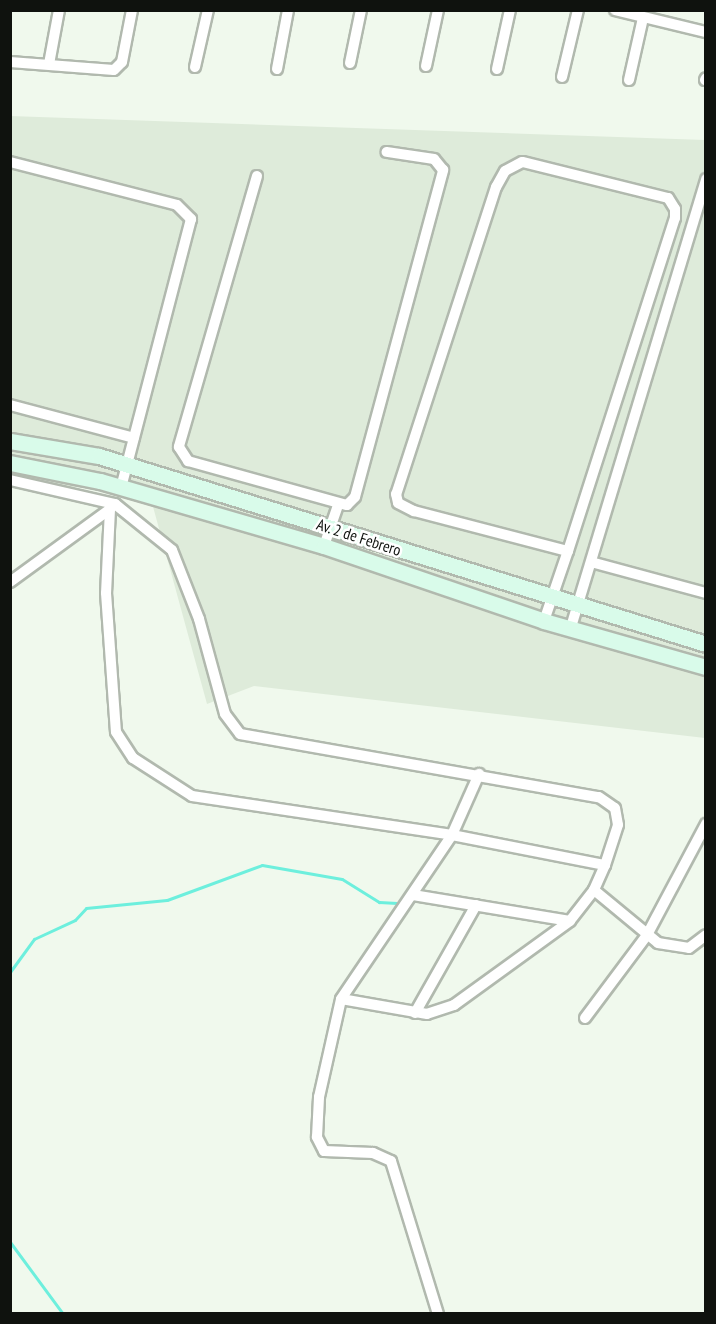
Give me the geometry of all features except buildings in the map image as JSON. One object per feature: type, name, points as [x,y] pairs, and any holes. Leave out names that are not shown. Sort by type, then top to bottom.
[{"type":"main road","name":"Av. 2 de Febrero","points":[[10,441],[126,465],[577,602],[705,644]]},
{"type":"main road","name":"Av. 2 de Febrero","points":[[10,464],[121,487],[324,546],[544,621],[705,667]]},
{"type":"street","points":[[49,64],[59,10]]},
{"type":"street","points":[[10,62],[114,70],[122,62],[132,10]]},
{"type":"street","points":[[195,67],[208,10]]},
{"type":"street","points":[[277,69],[288,10]]},
{"type":"street","points":[[350,63],[361,10]]},
{"type":"street","points":[[426,66],[438,10]]},
{"type":"street","points":[[497,69],[510,10]]},
{"type":"street","points":[[562,77],[578,10]]},
{"type":"street","points":[[615,10],[705,32]]},
{"type":"street","points":[[629,80],[643,18]]},
{"type":"street","points":[[257,176],[179,447],[188,461],[338,505],[347,505],[355,496],[443,170],[434,159],[387,152]]},
{"type":"street","points":[[10,162],[177,205],[191,219],[121,487]]},
{"type":"street","points":[[544,621],[568,551],[675,209],[668,198],[522,162],[505,171],[496,187],[396,494],[398,502],[414,511],[568,551]]},
{"type":"street","points":[[571,627],[705,179]]},
{"type":"street","points":[[10,405],[135,438]]},
{"type":"street","points":[[10,480],[115,504],[172,550],[199,619],[225,714],[240,734],[260,742],[479,774],[608,801],[618,825],[594,890],[570,921],[454,1005],[415,1013],[341,999]]},
{"type":"street","points":[[324,546],[338,505]]},
{"type":"street","points":[[10,582],[110,509],[110,678],[116,732],[133,758],[184,792],[211,802],[452,835],[605,865]]},
{"type":"street","points":[[591,562],[705,593]]},
{"type":"street","points":[[438,1314],[391,1161],[373,1153],[324,1151],[317,1137],[319,1097],[341,999],[452,835],[479,774]]},
{"type":"street","points":[[585,1018],[647,935],[705,824]]},
{"type":"street","points":[[594,890],[647,935],[679,949],[705,935]]},
{"type":"street","points":[[413,895],[570,921]]},
{"type":"street","points":[[415,1013],[476,905]]},
{"type":"shaded area","points":[[10,116],[705,140],[705,738],[254,686],[207,704],[149,492],[11,483]]},
{"type":"waterway","points":[[10,972],[34,939],[75,920],[86,908],[167,900],[262,865],[342,879],[379,902],[397,903]]},
{"type":"waterway","points":[[10,1242],[63,1314]]}]
